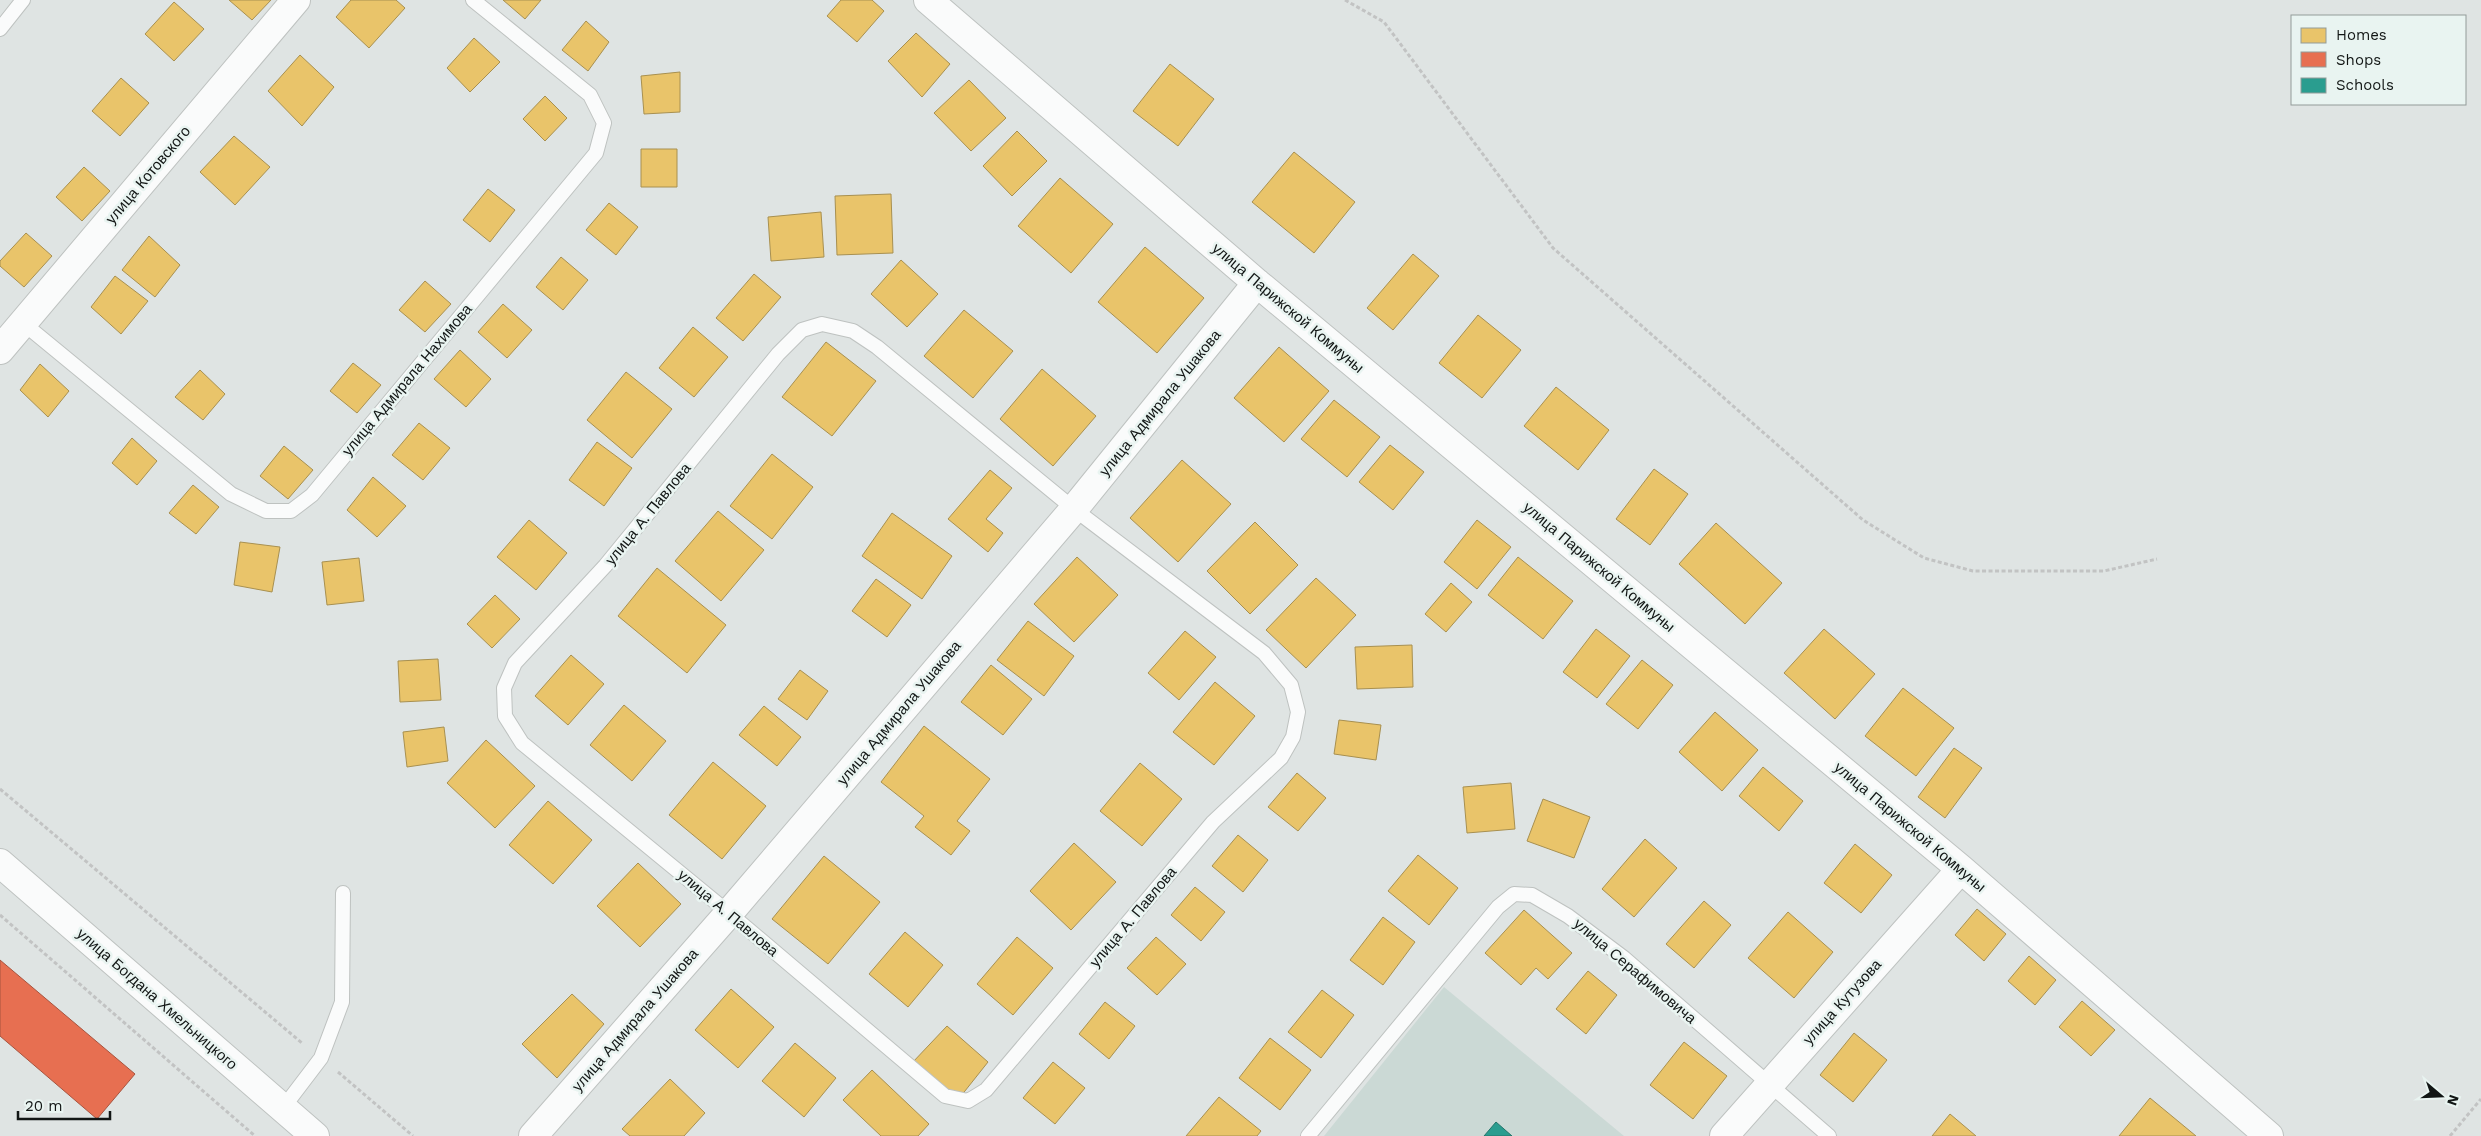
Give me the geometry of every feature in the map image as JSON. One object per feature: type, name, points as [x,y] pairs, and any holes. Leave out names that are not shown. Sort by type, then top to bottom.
[{"type":"street","name":"улица Котовского","points":[[0,350],[296,0]]},
{"type":"street","name":"улица Парижской Коммуны","points":[[928,0],[1258,283],[1961,869],[2269,1136]]},
{"type":"street","name":"улица Адмирала Ушакова","points":[[533,1136],[729,913],[1074,509],[1258,283]]},
{"type":"street","name":"улица Богдана Хмельницкого","points":[[0,863],[315,1136]]},
{"type":"street","name":"улица Кутузова","points":[[1724,1136],[1768,1084],[1961,869]]},
{"type":"lane","points":[[0,29],[23,0]]},
{"type":"lane","name":"улица Адмирала Нахимова","points":[[23,323],[231,494],[266,511],[291,511],[312,495],[596,153],[604,123],[590,95],[473,0]]},
{"type":"lane","name":"улица А. Павлова","points":[[822,324],[853,331],[877,347],[1074,509],[1264,652],[1291,685],[1298,712],[1294,737],[1281,758],[1213,822],[986,1090],[968,1102],[945,1096],[729,913],[522,743],[505,716],[504,688],[515,663],[605,566],[778,354],[802,330],[822,324]]},
{"type":"lane","points":[[283,1108],[320,1058],[342,1002],[344,893]]},
{"type":"lane","name":"улица Серафимовича","points":[[1308,1136],[1498,907],[1514,894],[1532,895],[1568,916],[1624,958],[1829,1136]]},
{"type":"path","points":[[1345,0],[1384,22],[1553,248],[1862,520],[1924,558],[1974,571],[2104,571],[2157,559]]},
{"type":"path","points":[[0,789],[413,1136]]},
{"type":"path","points":[[0,915],[255,1136]]},
{"type":"path","points":[[2450,1136],[2481,1100]]},
{"type":"shaded area","points":[[1444,987],[1624,1136],[1324,1136]]},
{"type":"building: Homes","points":[[229,0],[271,0],[252,20]]},
{"type":"building: Homes","points":[[351,0],[396,0],[405,8],[369,48],[336,17]]},
{"type":"building: Homes","points":[[503,0],[541,0],[525,19]]},
{"type":"building: Homes","points":[[841,0],[872,0],[884,11],[857,42],[827,16]]},
{"type":"building: Homes","points":[[174,2],[204,29],[174,61],[145,34]]},
{"type":"building: Homes","points":[[586,21],[609,42],[588,71],[562,50]]},
{"type":"building: Homes","points":[[916,33],[950,64],[922,97],[888,61]]},
{"type":"building: Homes","points":[[474,38],[500,62],[470,92],[447,68]]},
{"type":"building: Homes","points":[[300,55],[334,87],[302,126],[268,91]]},
{"type":"building: Homes","points":[[1170,64],[1214,99],[1178,146],[1133,111]]},
{"type":"building: Homes","points":[[680,72],[680,112],[644,114],[641,76]]},
{"type":"building: Homes","points":[[121,78],[149,103],[120,136],[92,111]]},
{"type":"building: Homes","points":[[969,80],[1006,118],[971,151],[934,113]]},
{"type":"building: Homes","points":[[545,96],[567,118],[545,141],[523,119]]},
{"type":"building: Homes","points":[[1017,131],[1047,161],[1012,196],[983,166]]},
{"type":"building: Homes","points":[[234,136],[270,167],[235,205],[200,172]]},
{"type":"building: Homes","points":[[641,149],[677,149],[677,187],[641,187]]},
{"type":"building: Homes","points":[[1294,152],[1355,202],[1314,253],[1252,202]]},
{"type":"building: Homes","points":[[84,167],[110,191],[82,221],[56,197]]},
{"type":"building: Homes","points":[[1060,178],[1113,224],[1071,273],[1018,226]]},
{"type":"building: Homes","points":[[488,189],[515,210],[490,242],[463,220]]},
{"type":"building: Homes","points":[[891,194],[893,253],[837,255],[835,196]]},
{"type":"building: Homes","points":[[609,203],[638,227],[616,255],[586,230]]},
{"type":"building: Homes","points":[[821,212],[824,257],[771,261],[768,217]]},
{"type":"building: Homes","points":[[26,233],[52,256],[24,287],[0,266],[0,261]]},
{"type":"building: Homes","points":[[149,236],[180,265],[155,297],[122,270]]},
{"type":"building: Homes","points":[[1145,247],[1204,298],[1157,353],[1098,302]]},
{"type":"building: Homes","points":[[1413,254],[1439,276],[1393,330],[1367,308]]},
{"type":"building: Homes","points":[[561,257],[588,280],[563,310],[536,287]]},
{"type":"building: Homes","points":[[901,260],[938,294],[907,327],[871,294]]},
{"type":"building: Homes","points":[[754,274],[781,297],[743,341],[716,318]]},
{"type":"building: Homes","points":[[115,276],[148,301],[121,334],[91,307]]},
{"type":"building: Homes","points":[[425,281],[451,304],[425,332],[399,310]]},
{"type":"building: Homes","points":[[503,304],[532,330],[507,358],[478,332]]},
{"type":"building: Homes","points":[[964,310],[1013,351],[973,398],[924,356]]},
{"type":"building: Homes","points":[[1478,315],[1521,350],[1482,398],[1439,363]]},
{"type":"building: Homes","points":[[693,327],[728,357],[694,397],[659,368]]},
{"type":"building: Homes","points":[[826,342],[876,381],[832,436],[782,397]]},
{"type":"building: Homes","points":[[1279,347],[1329,391],[1284,442],[1234,398]]},
{"type":"building: Homes","points":[[460,350],[491,379],[466,407],[434,379]]},
{"type":"building: Homes","points":[[353,363],[381,385],[357,413],[330,391]]},
{"type":"building: Homes","points":[[40,364],[69,391],[48,417],[20,390]]},
{"type":"building: Homes","points":[[1042,369],[1096,416],[1053,466],[1000,419]]},
{"type":"building: Homes","points":[[200,370],[225,394],[203,420],[175,397]]},
{"type":"building: Homes","points":[[626,372],[672,409],[632,458],[587,420]]},
{"type":"building: Homes","points":[[1556,387],[1609,430],[1578,470],[1524,426]]},
{"type":"building: Homes","points":[[1334,400],[1380,437],[1347,477],[1301,439]]},
{"type":"building: Homes","points":[[419,423],[450,448],[423,480],[392,455]]},
{"type":"building: Homes","points":[[132,438],[157,461],[137,485],[112,463]]},
{"type":"building: Homes","points":[[597,442],[632,468],[604,506],[569,480]]},
{"type":"building: Homes","points":[[1390,445],[1424,472],[1393,510],[1359,482]]},
{"type":"building: Homes","points":[[284,446],[313,470],[288,499],[260,476]]},
{"type":"building: Homes","points":[[772,454],[813,487],[772,539],[730,506]]},
{"type":"building: Homes","points":[[1182,460],[1231,504],[1178,562],[1130,518]]},
{"type":"building: Homes","points":[[1654,469],[1688,494],[1650,545],[1616,519]]},
{"type":"building: Homes","points":[[990,470],[1012,488],[986,519],[1003,533],[988,552],[948,519]]},
{"type":"building: Homes","points":[[373,477],[406,506],[377,537],[347,510]]},
{"type":"building: Homes","points":[[193,485],[219,507],[196,534],[169,513]]},
{"type":"building: Homes","points":[[718,511],[764,550],[721,601],[675,561]]},
{"type":"building: Homes","points":[[892,513],[952,556],[922,599],[862,556]]},
{"type":"building: Homes","points":[[529,520],[567,553],[536,590],[497,557]]},
{"type":"building: Homes","points":[[1477,520],[1511,547],[1477,589],[1444,562]]},
{"type":"building: Homes","points":[[1255,522],[1298,565],[1250,614],[1207,571]]},
{"type":"building: Homes","points":[[1716,523],[1782,583],[1745,624],[1679,564]]},
{"type":"building: Homes","points":[[240,542],[280,547],[272,592],[234,585]]},
{"type":"building: Homes","points":[[1077,557],[1118,595],[1074,642],[1034,604]]},
{"type":"building: Homes","points":[[1518,557],[1573,601],[1543,639],[1488,595]]},
{"type":"building: Homes","points":[[359,558],[364,601],[327,605],[322,562]]},
{"type":"building: Homes","points":[[657,568],[726,625],[687,673],[618,616]]},
{"type":"building: Homes","points":[[1316,578],[1356,615],[1306,668],[1266,630]]},
{"type":"building: Homes","points":[[876,579],[911,605],[887,637],[852,611]]},
{"type":"building: Homes","points":[[1451,583],[1472,602],[1446,632],[1425,614]]},
{"type":"building: Homes","points":[[495,595],[520,619],[492,648],[467,624]]},
{"type":"building: Homes","points":[[1028,621],[1074,656],[1044,696],[997,660]]},
{"type":"building: Homes","points":[[1596,629],[1630,656],[1597,698],[1563,672]]},
{"type":"building: Homes","points":[[1824,629],[1875,674],[1835,719],[1784,673]]},
{"type":"building: Homes","points":[[1185,631],[1216,657],[1179,700],[1148,673]]},
{"type":"building: Homes","points":[[1412,645],[1413,687],[1357,689],[1355,647]]},
{"type":"building: Homes","points":[[571,655],[604,684],[568,725],[535,696]]},
{"type":"building: Homes","points":[[438,659],[441,700],[400,702],[398,661]]},
{"type":"building: Homes","points":[[1642,660],[1673,685],[1638,729],[1606,704]]},
{"type":"building: Homes","points":[[991,665],[1032,699],[1003,735],[961,702]]},
{"type":"building: Homes","points":[[800,670],[828,691],[807,720],[778,699]]},
{"type":"building: Homes","points":[[1215,682],[1255,716],[1214,765],[1173,732]]},
{"type":"building: Homes","points":[[1903,688],[1954,728],[1916,776],[1865,736]]},
{"type":"building: Homes","points":[[624,705],[666,741],[632,781],[590,745]]},
{"type":"building: Homes","points":[[764,706],[801,737],[777,766],[739,735]]},
{"type":"building: Homes","points":[[1715,712],[1758,750],[1722,791],[1679,752]]},
{"type":"building: Homes","points":[[1339,720],[1381,725],[1376,760],[1334,754]]},
{"type":"building: Homes","points":[[924,726],[990,779],[957,821],[970,831],[951,855],[915,827],[924,816],[881,782]]},
{"type":"building: Homes","points":[[444,727],[448,761],[407,767],[403,732]]},
{"type":"building: Homes","points":[[486,740],[535,786],[495,828],[447,783]]},
{"type":"building: Homes","points":[[1954,748],[1982,768],[1945,818],[1918,797]]},
{"type":"building: Homes","points":[[713,762],[766,806],[722,859],[669,815]]},
{"type":"building: Homes","points":[[1140,763],[1182,799],[1142,846],[1100,811]]},
{"type":"building: Homes","points":[[1763,767],[1803,801],[1779,831],[1739,796]]},
{"type":"building: Homes","points":[[1297,773],[1326,798],[1298,831],[1268,807]]},
{"type":"building: Homes","points":[[1511,783],[1515,829],[1467,833],[1463,787]]},
{"type":"building: Homes","points":[[1543,799],[1590,817],[1574,858],[1527,841]]},
{"type":"building: Homes","points":[[548,801],[592,840],[553,884],[509,845]]},
{"type":"building: Homes","points":[[1238,835],[1268,860],[1243,892],[1212,866]]},
{"type":"building: Homes","points":[[1645,839],[1677,868],[1634,917],[1602,889]]},
{"type":"building: Homes","points":[[1074,843],[1116,882],[1071,930],[1030,891]]},
{"type":"building: Homes","points":[[1855,844],[1892,875],[1861,913],[1824,883]]},
{"type":"building: Homes","points":[[1418,855],[1458,888],[1429,925],[1388,891]]},
{"type":"building: Homes","points":[[824,856],[880,902],[828,964],[772,919]]},
{"type":"building: Homes","points":[[638,863],[681,904],[640,947],[597,906]]},
{"type":"building: Homes","points":[[1195,887],[1225,912],[1201,941],[1171,915]]},
{"type":"building: Homes","points":[[1704,901],[1731,925],[1694,968],[1666,944]]},
{"type":"building: Homes","points":[[1977,909],[2006,934],[1984,961],[1955,935]]},
{"type":"building: Homes","points":[[1524,910],[1572,953],[1548,979],[1536,968],[1521,985],[1485,953]]},
{"type":"building: Homes","points":[[1788,912],[1833,952],[1794,998],[1748,958]]},
{"type":"building: Homes","points":[[1383,917],[1415,942],[1383,985],[1350,960]]},
{"type":"building: Homes","points":[[905,932],[943,965],[908,1007],[869,974]]},
{"type":"building: Homes","points":[[1017,937],[1053,968],[1013,1015],[977,984]]},
{"type":"building: Homes","points":[[1156,937],[1186,964],[1157,995],[1127,968]]},
{"type":"building: Homes","points":[[2029,956],[2056,980],[2035,1005],[2008,981]]},
{"type":"building: Homes","points":[[1588,971],[1617,995],[1586,1034],[1556,1009]]},
{"type":"building: Homes","points":[[731,989],[774,1027],[738,1068],[695,1030]]},
{"type":"building: Homes","points":[[1322,990],[1354,1015],[1321,1058],[1288,1032]]},
{"type":"building: Homes","points":[[572,994],[604,1024],[557,1078],[522,1044]]},
{"type":"building: Homes","points":[[2082,1001],[2115,1030],[2091,1056],[2059,1027]]},
{"type":"building: Homes","points":[[1105,1002],[1135,1026],[1109,1059],[1079,1034]]},
{"type":"building: Homes","points":[[947,1026],[988,1062],[957,1101],[912,1063]]},
{"type":"building: Homes","points":[[1854,1033],[1887,1060],[1853,1102],[1820,1075]]},
{"type":"building: Homes","points":[[1270,1038],[1311,1070],[1280,1110],[1239,1078]]},
{"type":"building: Homes","points":[[1684,1042],[1727,1076],[1693,1119],[1650,1085]]},
{"type":"building: Homes","points":[[795,1043],[836,1078],[804,1117],[762,1081]]},
{"type":"building: Homes","points":[[1053,1062],[1085,1088],[1055,1124],[1023,1098]]},
{"type":"building: Homes","points":[[872,1070],[929,1124],[918,1136],[881,1136],[843,1100]]},
{"type":"building: Homes","points":[[670,1079],[705,1113],[684,1136],[630,1136],[622,1129]]},
{"type":"building: Homes","points":[[1219,1097],[1261,1131],[1257,1136],[1186,1136]]},
{"type":"building: Homes","points":[[2150,1098],[2196,1136],[2119,1136]]},
{"type":"building: Homes","points":[[1950,1114],[1976,1136],[1932,1136]]},
{"type":"building: Shops","points":[[0,960],[135,1074],[97,1119],[0,1036]]},
{"type":"building: Schools","points":[[1496,1122],[1512,1136],[1484,1136]]}]
